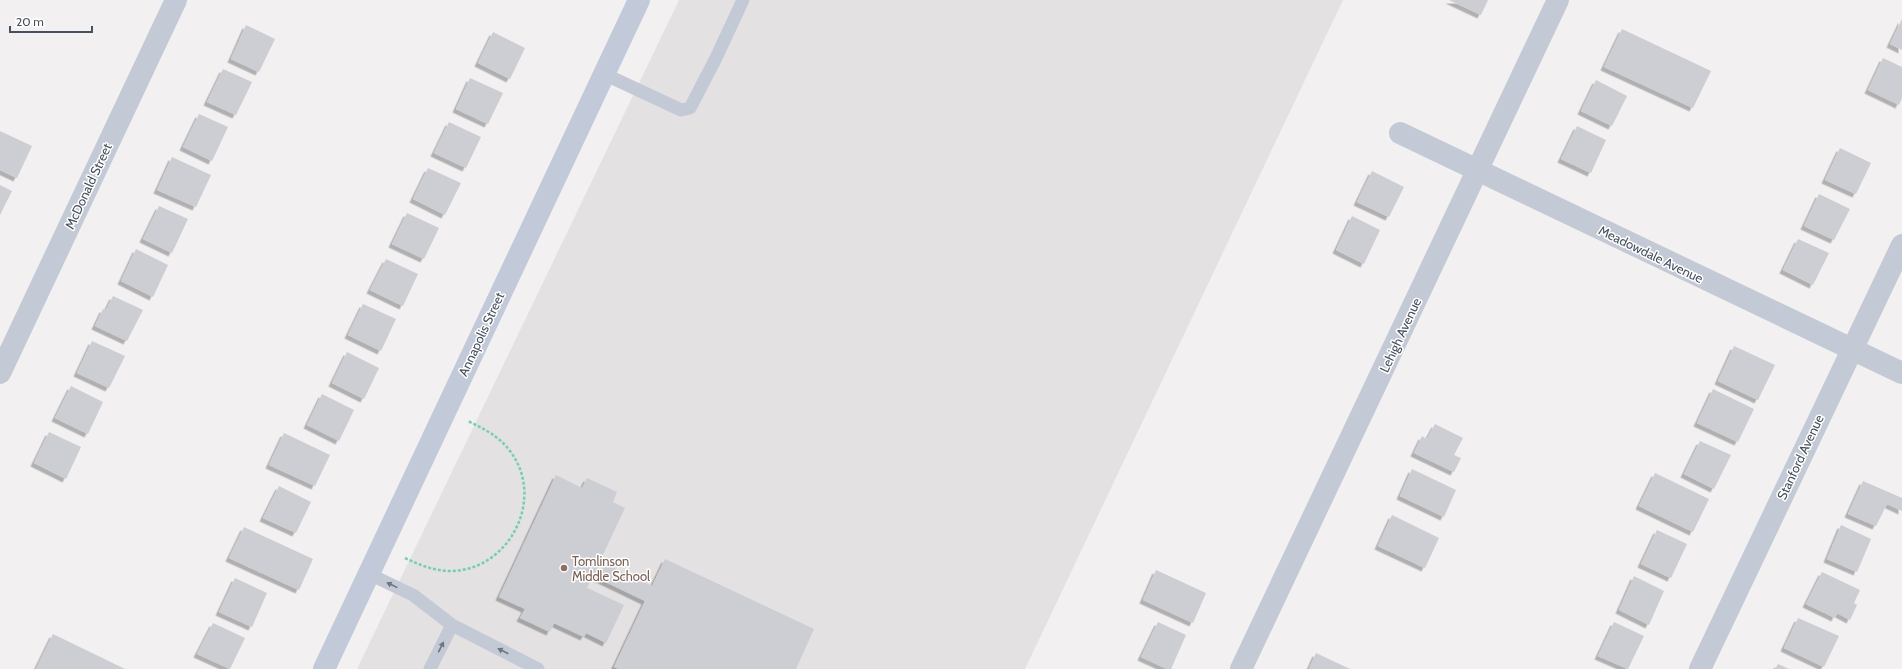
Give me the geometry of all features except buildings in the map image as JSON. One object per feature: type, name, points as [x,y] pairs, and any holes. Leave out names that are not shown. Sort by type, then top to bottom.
[{"type":"street","name":"McDonald Street","points":[[0,373],[176,0]]},
{"type":"street","name":"Annapolis Street","points":[[324,669],[639,0]]},
{"type":"street","name":"Lehigh Avenue","points":[[1241,669],[1558,0]]},
{"type":"street","name":"Meadowdale Avenue","points":[[1400,133],[1902,374]]},
{"type":"street","name":"Stanford Avenue","points":[[1700,669],[1902,245]]},
{"type":"lane","points":[[604,74],[681,110],[690,108],[716,58],[743,0]]},
{"type":"lane","points":[[369,574],[413,595],[452,625],[538,669]]},
{"type":"lane","points":[[430,669],[452,625]]},
{"type":"path","points":[[402,557],[434,569],[452,571],[470,568],[486,561],[501,550],[513,536],[521,520],[524,490],[519,467],[510,451],[498,438],[467,420]]},
{"type":"shaded area","points":[[679,0],[1343,0],[1025,669],[357,669]]},
{"type":"place","name":"Tomlinson Middle School","points":[[564,568]]}]
